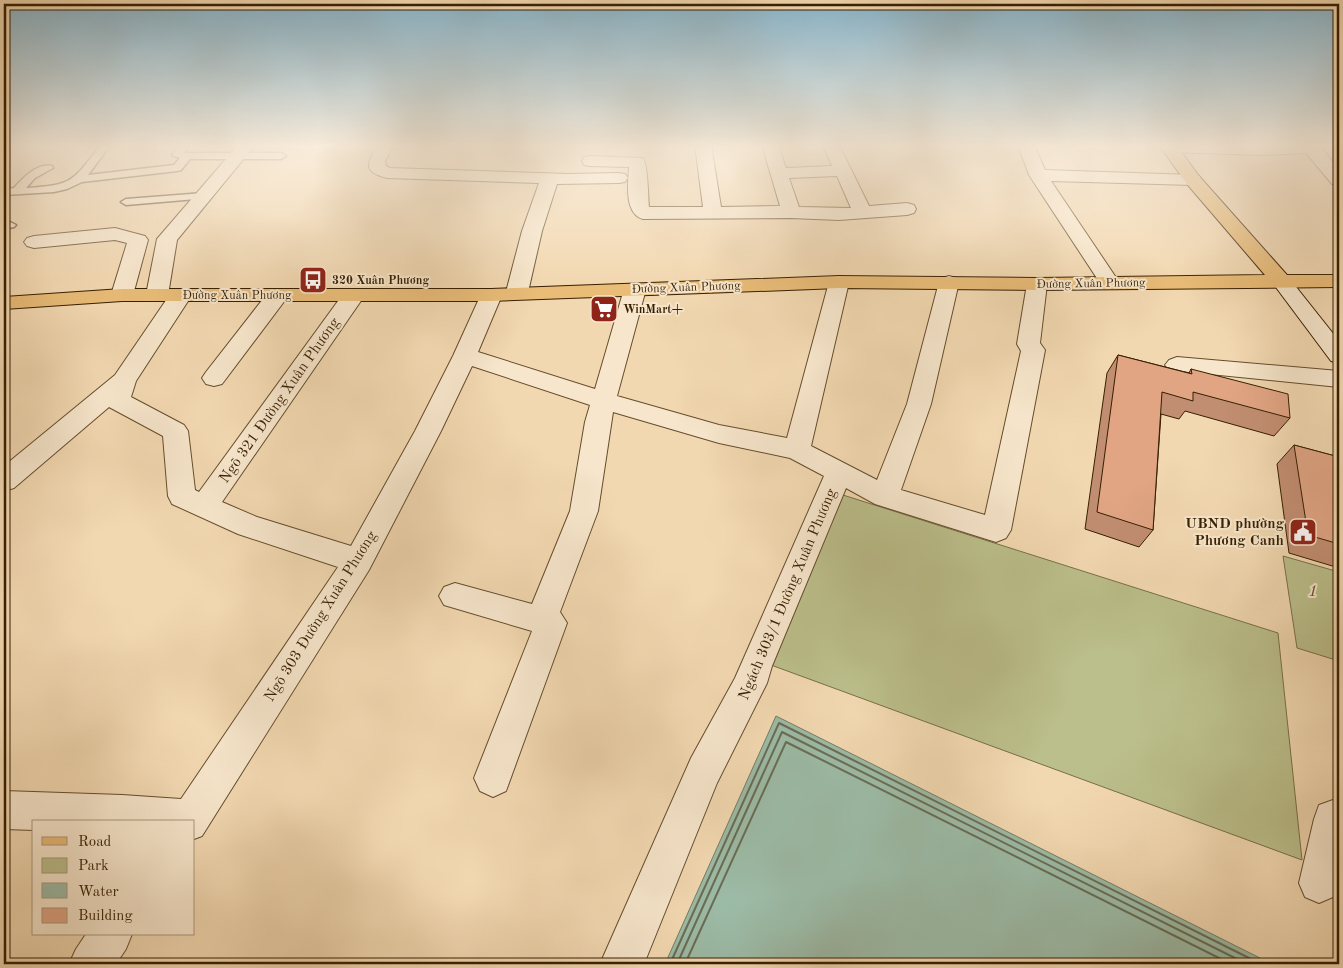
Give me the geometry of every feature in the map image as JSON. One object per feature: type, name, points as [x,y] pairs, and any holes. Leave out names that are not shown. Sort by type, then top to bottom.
[{"type":"main road","points":[[1201,190],[1282,282]]},
{"type":"main road","name":"Đường Xuân Phương","points":[[4,303],[122,294],[504,294],[839,282],[1037,284],[1339,281]]},
{"type":"street","points":[[157,295],[167,239],[209,190]]},
{"type":"street","name":"Ngõ 303 Đường Xuân Phương","points":[[189,820],[358,561],[428,431],[465,356],[504,294],[553,190]]},
{"type":"street","points":[[638,190],[640,210],[644,213],[791,212],[839,214],[907,209]]},
{"type":"street","points":[[710,190],[713,212]]},
{"type":"street","points":[[785,190],[791,212]]},
{"type":"street","points":[[852,190],[863,212]]},
{"type":"street","points":[[1048,190],[1109,282]]},
{"type":"street","points":[[34,242],[115,234],[138,240],[122,294]]},
{"type":"street","points":[[798,450],[839,282]]},
{"type":"street","points":[[885,496],[919,404],[949,282]]},
{"type":"street","points":[[1282,282],[1339,356]]},
{"type":"street","points":[[839,472],[885,496],[996,530],[1033,350],[1028,344],[1037,284]]},
{"type":"street","points":[[542,619],[584,512],[598,422],[634,289]]},
{"type":"street","name":"Ngõ 321 Đường Xuân Phương","points":[[204,506],[354,294]]},
{"type":"street","points":[[4,482],[124,381],[181,295]]},
{"type":"street","points":[[214,378],[278,295]]},
{"type":"street","name":"Ngách 303/1 Đường Xuân Phương","points":[[465,356],[604,401],[719,434],[798,450],[839,472],[754,666],[750,683],[704,771],[622,964]]},
{"type":"street","points":[[1177,365],[1339,379]]},
{"type":"street","points":[[124,381],[118,402],[175,431],[182,496],[248,526],[358,561]]},
{"type":"street","points":[[455,596],[551,623],[493,778]]},
{"type":"street","points":[[4,810],[122,814],[189,820]]},
{"type":"street","points":[[1320,882],[1333,818],[1339,820]]},
{"type":"street","points":[[91,964],[110,936]]},
{"type":"lane","points":[[4,192],[27,190]]},
{"type":"lane","points":[[126,202],[204,196]]},
{"type":"green space","points":[[843,495],[1278,633],[1302,860],[771,665]]},
{"type":"green space","name":"1","points":[[1283,556],[1339,572],[1339,661],[1297,648]]},
{"type":"water","points":[[776,716],[1272,964],[665,964]]},
{"type":"building","points":[[1118,355],[1192,374],[1191,369],[1288,394],[1290,418],[1193,392],[1193,401],[1162,392],[1153,530],[1097,512]]},
{"type":"building","points":[[1294,445],[1339,457],[1339,544],[1308,535]]},
{"type":"place","name":"320 Xuân Phương","points":[[313,280]]},
{"type":"place","name":"WinMart+","points":[[604,309]]},
{"type":"place","name":"UBND phường Phương Canh","points":[[1303,532]]}]
